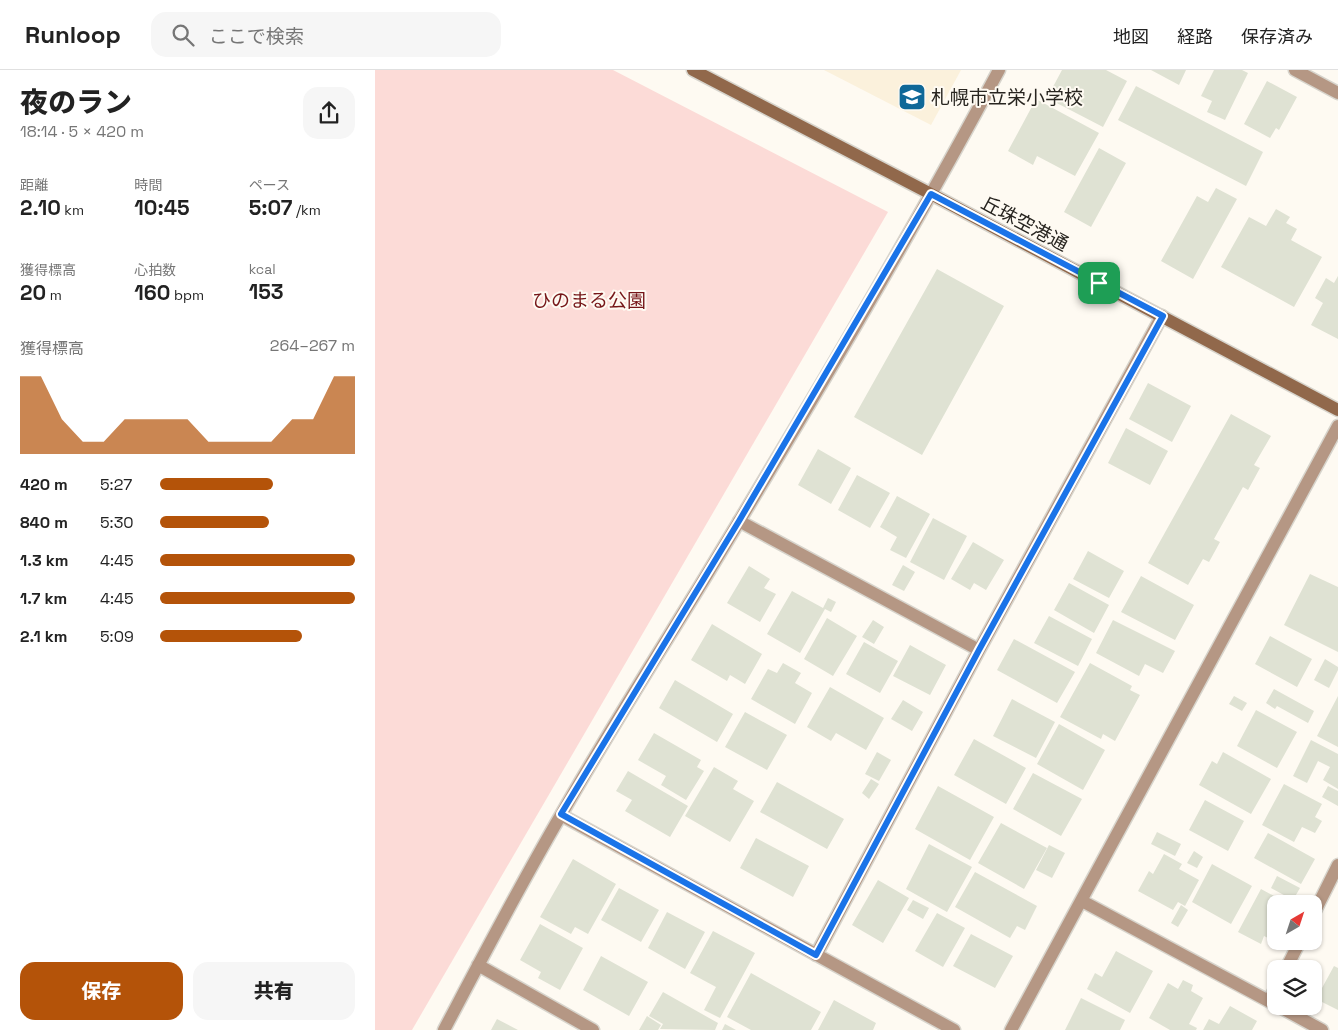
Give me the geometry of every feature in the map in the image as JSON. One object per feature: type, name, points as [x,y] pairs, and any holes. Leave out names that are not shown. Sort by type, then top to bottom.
[{"type":"main road","name":"丘珠空港通","points":[[693,70],[1163,316],[1338,410]]},
{"type":"street","points":[[444,1030],[561,814],[739,521],[931,194],[999,70]]},
{"type":"street","points":[[1295,70],[1338,93]]},
{"type":"street","points":[[816,955],[979,650],[1163,316]]},
{"type":"street","points":[[1011,1030],[1338,426]]},
{"type":"street","points":[[739,521],[979,650]]},
{"type":"street","points":[[561,814],[953,1030]]},
{"type":"street","points":[[1323,895],[1338,865]]},
{"type":"street","points":[[1082,901],[1267,1000]]},
{"type":"street","points":[[478,965],[593,1030]]},
{"type":"street","points":[[1295,1015],[1322,1030]]},
{"type":"shaded area","name":"札幌市立栄小学校","points":[[824,70],[961,70],[931,125]]},
{"type":"green space","name":"ひのまる公園","points":[[375,70],[613,70],[888,212],[412,1030],[375,1030]]},
{"type":"building","points":[[1062,70],[1106,70],[1127,81],[1103,127],[1047,98]]},
{"type":"building","points":[[1151,70],[1186,70],[1179,85]]},
{"type":"building","points":[[1214,70],[1242,70],[1248,73],[1225,120],[1207,112],[1212,101],[1201,96]]},
{"type":"building","points":[[1267,81],[1297,97],[1279,130],[1276,128],[1270,138],[1244,124]]},
{"type":"building","points":[[1136,86],[1263,152],[1246,186],[1118,120]]},
{"type":"building","points":[[1036,99],[1099,133],[1075,176],[1037,156],[1033,165],[1008,151]]},
{"type":"building","points":[[1099,148],[1126,163],[1091,227],[1064,212]]},
{"type":"building","points":[[1216,188],[1237,199],[1193,279],[1161,261],[1197,196],[1208,202]]},
{"type":"building","points":[[1276,209],[1290,217],[1286,223],[1297,229],[1291,240],[1322,257],[1294,307],[1221,267],[1249,217],[1266,226]]},
{"type":"building","points":[[937,269],[1004,306],[922,455],[854,417]]},
{"type":"building","points":[[1338,276],[1338,339],[1311,325],[1323,303],[1315,298],[1326,278],[1334,283]]},
{"type":"building","points":[[1148,383],[1191,406],[1172,442],[1129,419]]},
{"type":"building","points":[[1231,414],[1271,436],[1254,465],[1260,468],[1248,490],[1243,487],[1214,539],[1220,542],[1209,562],[1203,559],[1188,585],[1148,563]]},
{"type":"building","points":[[1126,428],[1168,451],[1150,485],[1108,463]]},
{"type":"building","points":[[818,449],[851,468],[831,504],[798,485]]},
{"type":"building","points":[[857,475],[890,493],[870,528],[838,510]]},
{"type":"building","points":[[897,496],[930,514],[906,558],[890,550],[897,537],[880,527]]},
{"type":"building","points":[[933,518],[967,536],[944,580],[910,562]]},
{"type":"building","points":[[973,542],[1004,560],[986,590],[974,583],[970,590],[951,579]]},
{"type":"building","points":[[1088,551],[1124,571],[1109,598],[1073,579]]},
{"type":"building","points":[[903,565],[915,572],[904,591],[892,585]]},
{"type":"building","points":[[749,566],[770,579],[764,588],[776,594],[760,622],[727,603]]},
{"type":"building","points":[[1310,574],[1338,587],[1338,652],[1284,625]]},
{"type":"building","points":[[1141,576],[1194,605],[1175,640],[1121,612]]},
{"type":"building","points":[[1069,583],[1109,605],[1094,633],[1054,610]]},
{"type":"building","points":[[792,591],[823,608],[828,598],[836,602],[831,612],[825,609],[800,653],[767,634]]},
{"type":"building","points":[[1049,616],[1092,639],[1078,666],[1034,643]]},
{"type":"building","points":[[827,618],[857,636],[833,676],[804,659]]},
{"type":"building","points":[[873,620],[884,627],[874,644],[862,637]]},
{"type":"building","points":[[1113,620],[1175,651],[1163,673],[1145,664],[1139,676],[1096,653]]},
{"type":"building","points":[[712,624],[762,654],[745,684],[730,675],[727,681],[691,660]]},
{"type":"building","points":[[1270,636],[1312,659],[1297,687],[1255,664]]},
{"type":"building","points":[[1014,639],[1075,672],[1057,703],[997,670]]},
{"type":"building","points":[[864,642],[898,661],[880,693],[846,674]]},
{"type":"building","points":[[910,645],[946,665],[930,695],[893,676]]},
{"type":"building","points":[[1325,659],[1338,667],[1329,688],[1314,680]]},
{"type":"building","points":[[783,663],[801,673],[795,683],[812,693],[795,724],[751,699],[768,669],[777,673]]},
{"type":"building","points":[[1090,663],[1132,686],[1130,690],[1140,695],[1115,741],[1103,734],[1101,739],[1060,717]]},
{"type":"building","points":[[675,680],[733,714],[717,742],[659,708]]},
{"type":"building","points":[[830,687],[884,718],[866,750],[836,733],[831,741],[807,727]]},
{"type":"building","points":[[1274,689],[1314,711],[1308,723],[1277,706],[1275,709],[1266,703]]},
{"type":"building","points":[[1234,696],[1247,703],[1242,711],[1229,704]]},
{"type":"building","points":[[1338,696],[1338,747],[1317,736]]},
{"type":"building","points":[[1012,699],[1055,722],[1036,758],[993,736]]},
{"type":"building","points":[[903,700],[923,712],[912,731],[891,719]]},
{"type":"building","points":[[1256,710],[1297,732],[1277,768],[1237,746]]},
{"type":"building","points":[[745,712],[787,735],[767,770],[725,747]]},
{"type":"building","points":[[1059,724],[1105,750],[1083,790],[1037,764]]},
{"type":"building","points":[[654,733],[701,760],[697,767],[704,771],[686,800],[661,785],[666,776],[638,760]]},
{"type":"building","points":[[974,739],[1026,768],[1006,804],[954,775]]},
{"type":"building","points":[[1311,740],[1338,754],[1338,789],[1323,780],[1330,767],[1318,761],[1307,783],[1293,776]]},
{"type":"building","points":[[877,752],[891,760],[879,781],[865,774]]},
{"type":"building","points":[[1223,752],[1271,779],[1251,814],[1199,785],[1212,761],[1217,764]]},
{"type":"building","points":[[714,767],[738,781],[733,789],[754,801],[730,842],[685,816]]},
{"type":"building","points":[[628,771],[688,806],[670,837],[625,811],[632,800],[616,791]]},
{"type":"building","points":[[1033,773],[1082,799],[1061,836],[1013,809]]},
{"type":"building","points":[[871,779],[879,784],[869,799],[862,793]]},
{"type":"building","points":[[777,782],[844,819],[827,849],[760,812]]},
{"type":"building","points":[[1284,784],[1322,804],[1315,817],[1322,821],[1315,833],[1302,827],[1294,842],[1262,825]]},
{"type":"building","points":[[938,786],[994,817],[970,860],[915,829]]},
{"type":"building","points":[[1328,786],[1338,791],[1338,806],[1322,797]]},
{"type":"building","points":[[1205,800],[1244,821],[1228,851],[1189,830]]},
{"type":"building","points":[[1001,823],[1047,848],[1024,889],[978,863]]},
{"type":"building","points":[[1157,832],[1181,844],[1175,856],[1151,844]]},
{"type":"building","points":[[1268,833],[1315,859],[1301,884],[1254,858]]},
{"type":"building","points":[[756,838],[809,866],[793,897],[740,868]]},
{"type":"building","points":[[929,844],[972,867],[947,912],[906,889]]},
{"type":"building","points":[[1049,845],[1065,853],[1052,878],[1036,870]]},
{"type":"building","points":[[1194,851],[1203,857],[1197,868],[1187,863]]},
{"type":"building","points":[[1164,854],[1182,864],[1179,869],[1199,880],[1185,906],[1178,902],[1173,910],[1138,891],[1149,871],[1153,874]]},
{"type":"building","points":[[573,859],[616,884],[588,934],[575,927],[571,934],[540,917]]},
{"type":"building","points":[[1212,864],[1252,886],[1231,924],[1192,902]]},
{"type":"building","points":[[975,872],[1037,906],[1025,930],[1017,926],[1010,938],[955,907]]},
{"type":"building","points":[[1277,876],[1300,888],[1296,895],[1284,895],[1271,888]]},
{"type":"building","points":[[878,880],[909,898],[883,943],[852,925]]},
{"type":"building","points":[[619,888],[659,910],[641,942],[601,920]]},
{"type":"building","points":[[1261,889],[1272,895],[1267,895],[1267,938],[1264,936],[1261,944],[1238,932]]},
{"type":"building","points":[[913,900],[929,908],[923,919],[907,910]]},
{"type":"building","points":[[1181,905],[1188,910],[1178,927],[1171,923]]},
{"type":"building","points":[[667,912],[705,932],[685,969],[648,948]]},
{"type":"building","points":[[937,913],[965,928],[943,967],[915,951]]},
{"type":"building","points":[[540,924],[583,948],[560,990],[538,978],[541,972],[520,960]]},
{"type":"building","points":[[713,931],[755,953],[720,1018],[704,1010],[716,987],[690,973]]},
{"type":"building","points":[[971,934],[1013,956],[995,988],[953,966]]},
{"type":"building","points":[[1116,951],[1153,971],[1130,1013],[1087,989],[1095,973],[1102,977]]},
{"type":"building","points":[[601,956],[648,982],[629,1016],[583,990]]},
{"type":"building","points":[[1334,966],[1338,968],[1338,1010],[1322,1002],[1322,988]]},
{"type":"building","points":[[751,973],[821,1012],[811,1030],[751,1030],[727,1017]]},
{"type":"building","points":[[1183,980],[1193,985],[1191,991],[1203,998],[1189,1024],[1197,1028],[1196,1030],[1170,1030],[1149,1018],[1168,983],[1178,989]]},
{"type":"building","points":[[663,992],[718,1023],[715,1030],[660,1029],[663,1024],[649,1016]]},
{"type":"building","points":[[1081,998],[1125,1020],[1120,1030],[1065,1030]]},
{"type":"building","points":[[834,1000],[876,1023],[873,1030],[818,1030]]},
{"type":"building","points":[[1230,1006],[1257,1021],[1252,1030],[1203,1030],[1209,1019],[1219,1024]]},
{"type":"building","points":[[647,1016],[661,1025],[658,1030],[639,1030]]},
{"type":"building","points":[[497,1019],[518,1030],[491,1030]]},
{"type":"building","points":[[725,1024],[736,1030],[722,1030]]},
{"type":"place","name":"札幌市立栄小学校","points":[[912,97]]},
{"type":"route","points":[[931,194],[1099,283],[1163,316],[979,650],[816,955],[561,814],[739,521],[931,194]]}]
